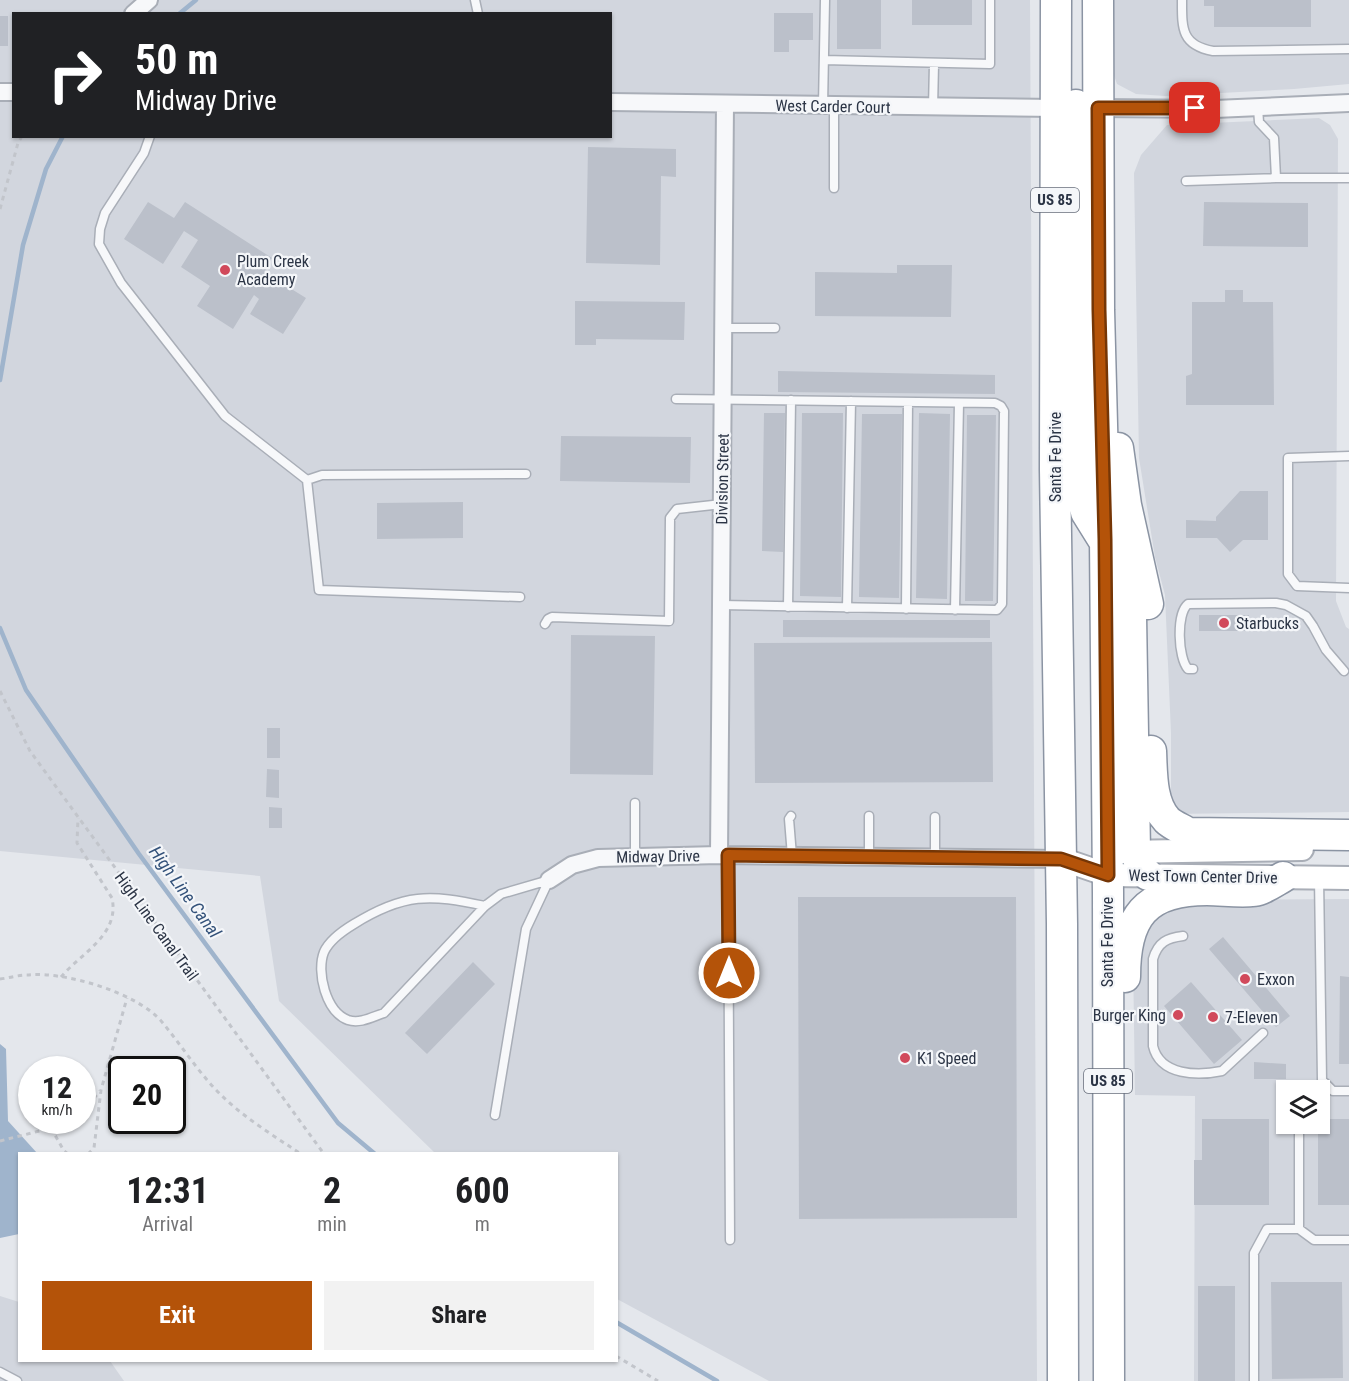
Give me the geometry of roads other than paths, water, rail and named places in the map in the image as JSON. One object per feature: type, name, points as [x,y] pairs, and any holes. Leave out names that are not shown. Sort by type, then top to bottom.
[{"type":"highway","name":"Santa Fe Drive","points":[[1056,0],[1054,470],[1061,859],[1063,1381]]},
{"type":"highway","points":[[1075,0],[1080,476],[1086,512],[1105,539]]},
{"type":"highway","name":"US 85","points":[[1098,0],[1099,298],[1105,539]]},
{"type":"highway","points":[[1102,417],[1119,450],[1126,505],[1148,604],[1152,776],[1157,804],[1168,821],[1188,833],[1349,835]]},
{"type":"highway","name":"Santa Fe Drive","points":[[1105,539],[1126,588],[1131,616],[1108,1287],[1108,1381]]},
{"type":"highway","points":[[1108,1287],[1127,1217],[1125,951],[1130,931],[1151,902],[1172,893],[1204,890],[1255,891],[1283,877]]},
{"type":"highway","points":[[1062,1276],[1082,1356],[1084,1381]]},
{"type":"street","points":[[135,12],[149,0]]},
{"type":"street","name":"West Carder Court","points":[[612,102],[1056,108]]},
{"type":"street","points":[[1098,108],[1258,108],[1349,103]]},
{"type":"street","name":"Division Street","points":[[724,855],[721,605],[725,104]]},
{"type":"street","name":"West Town Center Drive","points":[[1124,863],[1349,848]]},
{"type":"street","name":"Midway Drive","points":[[549,880],[572,865],[598,858],[724,855],[1061,859]]},
{"type":"street","name":"West Town Center Drive","points":[[1061,859],[1283,877],[1349,878]]},
{"type":"lane","points":[[825,0],[824,60],[834,189]]},
{"type":"lane","points":[[824,60],[990,64],[990,0]]},
{"type":"lane","points":[[1182,0],[1182,24],[1189,41],[1199,49],[1213,51],[1349,49]]},
{"type":"lane","points":[[933,108],[934,64]]},
{"type":"lane","points":[[1258,108],[1259,122],[1274,138],[1276,178]]},
{"type":"lane","points":[[149,138],[144,153],[105,213],[100,229],[99,244],[121,283],[225,416],[307,480],[319,590],[520,597]]},
{"type":"lane","points":[[1186,181],[1349,178]]},
{"type":"lane","points":[[724,328],[775,328]]},
{"type":"lane","points":[[676,399],[995,403],[1004,411],[1002,604],[1000,607],[993,611],[721,605]]},
{"type":"lane","points":[[788,607],[791,400]]},
{"type":"lane","points":[[847,608],[851,401]]},
{"type":"lane","points":[[906,609],[908,402]]},
{"type":"lane","points":[[955,610],[959,403]]},
{"type":"lane","points":[[1349,456],[1288,458],[1288,574],[1297,586],[1349,588]]},
{"type":"lane","points":[[307,480],[322,476],[526,474]]},
{"type":"lane","points":[[545,624],[552,617],[669,621],[670,518],[676,509],[722,504]]},
{"type":"lane","points":[[1193,669],[1188,669],[1181,657],[1181,614],[1188,604],[1276,603],[1296,609],[1306,616],[1326,650],[1344,671]]},
{"type":"lane","points":[[635,803],[635,857]]},
{"type":"lane","points":[[791,816],[789,819],[792,856]]},
{"type":"lane","points":[[869,816],[869,856]]},
{"type":"lane","points":[[935,817],[935,857]]},
{"type":"lane","points":[[724,855],[729,1240]]},
{"type":"lane","points":[[1319,878],[1322,1080],[1333,1091],[1349,1091]]},
{"type":"lane","points":[[486,906],[449,898],[419,898],[378,909],[344,930],[324,950],[320,969],[323,990],[335,1011],[347,1020],[361,1021],[384,1013],[486,906],[501,894],[549,880]]},
{"type":"lane","points":[[495,1115],[526,929],[549,880]]},
{"type":"lane","points":[[1183,936],[1169,938],[1155,950],[1153,959],[1154,1052],[1177,1072],[1222,1071],[1263,1033]]},
{"type":"lane","points":[[1299,1134],[1299,1229]]},
{"type":"lane","points":[[1254,1381],[1254,1253],[1268,1229],[1299,1229],[1314,1240],[1349,1240]]},
{"type":"lane","points":[[0,1372],[17,1381]]},
{"type":"water","points":[[0,1044],[6,1049],[8,1121],[36,1152],[18,1152],[18,1234],[0,1238]]},
{"type":"waterway","name":"High Line Canal","points":[[181,12],[196,0]]},
{"type":"waterway","name":"High Line Canal","points":[[0,380],[23,245],[46,169],[62,138]]},
{"type":"waterway","name":"High Line Canal","points":[[0,628],[26,690],[139,854],[338,1123],[373,1152]]},
{"type":"waterway","name":"High Line Canal","points":[[618,1323],[717,1381]]},
{"type":"place","name":"Plum Creek Academy","points":[[225,270]]},
{"type":"place","name":"Starbucks","points":[[1224,623]]},
{"type":"place","name":"Exxon","points":[[1245,979]]},
{"type":"place","name":"Burger King","points":[[1178,1015]]},
{"type":"place","name":"7-Eleven","points":[[1213,1017]]},
{"type":"place","name":"K1 Speed","points":[[905,1058]]}]
